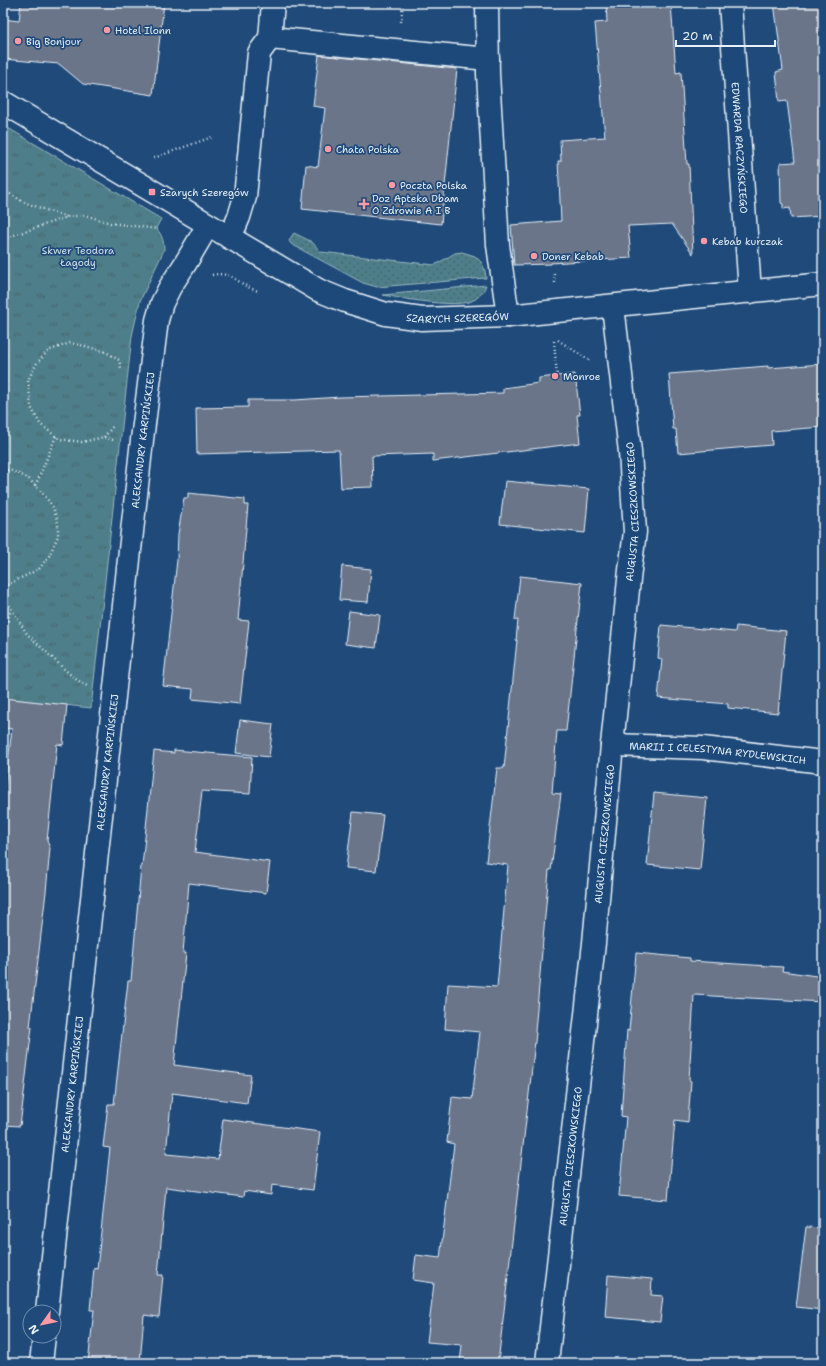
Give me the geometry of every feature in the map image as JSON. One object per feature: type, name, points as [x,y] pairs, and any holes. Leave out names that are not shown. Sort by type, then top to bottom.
[{"type":"street","points":[[230,238],[239,217],[245,197],[259,53],[270,38],[273,3]]},
{"type":"street","points":[[487,3],[488,59],[498,245],[508,316]]},
{"type":"street","name":"EDWARDA RACZYŃSKIEGO","points":[[730,3],[750,292]]},
{"type":"street","points":[[270,38],[488,59]]},
{"type":"street","name":"SZARYCH SZEREGÓW","points":[[3,102],[318,290],[345,301],[386,314],[422,319],[508,316],[823,284]]},
{"type":"street","name":"ALEKSANDRY KARPIŃSKIEJ","points":[[48,1304],[142,440],[158,320],[162,303],[170,287],[208,225]]},
{"type":"street","name":"AUGUSTA CIESZKOWSKIEGO","points":[[547,1363],[593,951],[612,745],[635,532],[630,452],[613,306]]},
{"type":"street","name":"MARII I CELESTYNA RYDLEWSKICH","points":[[612,745],[703,748],[823,762]]},
{"type":"street","points":[[41,1363],[43,1344]]},
{"type":"path","points":[[400,26],[403,3]]},
{"type":"path","points":[[151,159],[212,137]]},
{"type":"path","points":[[3,190],[26,203],[67,217]]},
{"type":"path","points":[[3,239],[67,217],[85,215],[110,223],[162,229]]},
{"type":"path","points":[[185,264],[204,279],[221,273],[230,275],[253,290],[261,291]]},
{"type":"path","points":[[558,376],[554,338],[605,371],[620,369]]},
{"type":"path","points":[[117,421],[104,437],[82,442],[59,439],[40,424],[31,407],[28,380],[37,363],[48,351],[70,343],[106,352],[119,360],[122,372]]},
{"type":"path","points":[[35,485],[56,436]]},
{"type":"path","points":[[3,470],[10,470],[28,478],[53,507],[58,523],[58,536],[49,556],[39,569],[3,587]]},
{"type":"path","points":[[3,595],[27,634],[74,678],[96,692],[114,696]]},
{"type":"path","points":[[3,632],[12,610]]},
{"type":"green space","name":"Skwer Teodora Łagody","points":[[3,125],[161,219],[156,228],[162,238],[164,250],[140,301],[132,336],[91,708],[3,698]]},
{"type":"green space","points":[[294,233],[312,242],[321,252],[435,265],[455,253],[462,252],[475,256],[482,263],[486,278],[377,287],[363,283],[291,244],[289,241]]},
{"type":"green space","points":[[486,285],[482,293],[475,299],[469,302],[450,304],[426,302],[383,295]]},
{"type":"building","name":"Hotel Ilonn","points":[[21,3],[164,3],[153,95],[83,84],[59,64],[3,59],[3,19],[19,21]]},
{"type":"building","points":[[606,3],[671,3],[676,73],[681,72],[687,164],[689,164],[693,254],[672,224],[628,226],[631,258],[551,264],[514,265],[511,225],[561,221],[558,161],[561,161],[560,140],[605,137],[595,23],[607,22]]},
{"type":"building","points":[[774,3],[822,3],[823,216],[791,218],[790,208],[783,209],[783,204],[781,203],[780,163],[795,162],[787,101],[779,102],[776,72],[783,70]]},
{"type":"building","points":[[319,55],[457,69],[441,224],[302,209],[306,165],[318,167],[325,108],[313,106]]},
{"type":"building","points":[[823,364],[823,427],[771,431],[772,445],[678,453],[676,429],[673,429],[669,374],[768,366],[768,368]]},
{"type":"building","points":[[575,374],[580,415],[577,415],[580,443],[433,461],[433,454],[372,456],[373,487],[341,488],[339,450],[197,454],[196,408],[248,407],[248,400],[295,400],[340,397],[503,393],[503,388],[539,383],[539,378]]},
{"type":"building","points":[[505,481],[589,489],[585,533],[500,524]]},
{"type":"building","points":[[188,493],[245,499],[245,505],[248,505],[238,620],[249,621],[240,704],[192,699],[193,689],[163,686],[177,560],[178,534],[184,498],[188,498]]},
{"type":"building","points":[[342,566],[371,569],[368,602],[339,600]]},
{"type":"building","points":[[520,576],[582,583],[566,731],[557,731],[552,793],[561,794],[551,870],[549,870],[536,1033],[498,1363],[460,1363],[462,1345],[427,1342],[434,1283],[413,1280],[416,1255],[440,1258],[454,1144],[447,1142],[452,1097],[472,1099],[480,1032],[445,1029],[448,984],[497,987],[508,865],[486,862],[497,768],[504,768],[517,640],[518,620],[515,620]]},
{"type":"building","points":[[349,611],[380,615],[376,648],[345,644]]},
{"type":"building","points":[[661,625],[735,632],[736,626],[786,631],[778,713],[728,708],[728,704],[658,698],[662,659],[658,658]]},
{"type":"building","points":[[3,698],[67,705],[63,745],[57,744],[47,841],[50,848],[46,892],[20,1126],[3,1125],[3,802],[12,729],[3,728]]},
{"type":"building","points":[[240,720],[273,724],[269,757],[236,753]]},
{"type":"building","points":[[174,750],[252,757],[250,794],[202,791],[195,852],[270,862],[266,893],[189,883],[183,953],[186,953],[174,1065],[251,1075],[247,1103],[172,1093],[166,1154],[218,1159],[223,1119],[320,1132],[313,1190],[272,1185],[271,1195],[244,1191],[243,1197],[166,1187],[158,1275],[163,1275],[159,1317],[144,1315],[140,1363],[88,1363],[94,1310],[90,1310],[94,1268],[97,1269],[110,1148],[103,1147],[108,1104],[114,1104],[128,981],[131,981],[141,866],[154,751],[174,753]]},
{"type":"building","points":[[654,793],[707,798],[700,870],[647,865]]},
{"type":"building","points":[[353,812],[383,815],[376,871],[346,868]]},
{"type":"building","points":[[636,953],[690,958],[690,961],[783,967],[782,971],[823,977],[823,1002],[694,995],[688,1122],[675,1120],[668,1200],[619,1196],[626,1117],[621,1116],[627,1030],[629,1031]]},
{"type":"building","points":[[806,1227],[823,1228],[823,1310],[796,1307]]},
{"type":"building","points":[[608,1275],[652,1279],[651,1295],[663,1296],[660,1322],[605,1317]]},
{"type":"place","name":"Hotel Ilonn","points":[[107,30]]},
{"type":"place","name":"Big Bonjour","points":[[18,41]]},
{"type":"place","name":"Chata Polska","points":[[328,149]]},
{"type":"place","name":"Poczta Polska","points":[[392,185]]},
{"type":"place","name":"Szarych Szeregów","points":[[152,192]]},
{"type":"place","name":"Doz Apteka Dbam O Zdrowie A I B","points":[[364,204]]},
{"type":"place","name":"Kebab kurczak","points":[[704,241]]},
{"type":"place","name":"Doner Kebab","points":[[534,256]]},
{"type":"place","name":"Monroe","points":[[555,376]]}]
